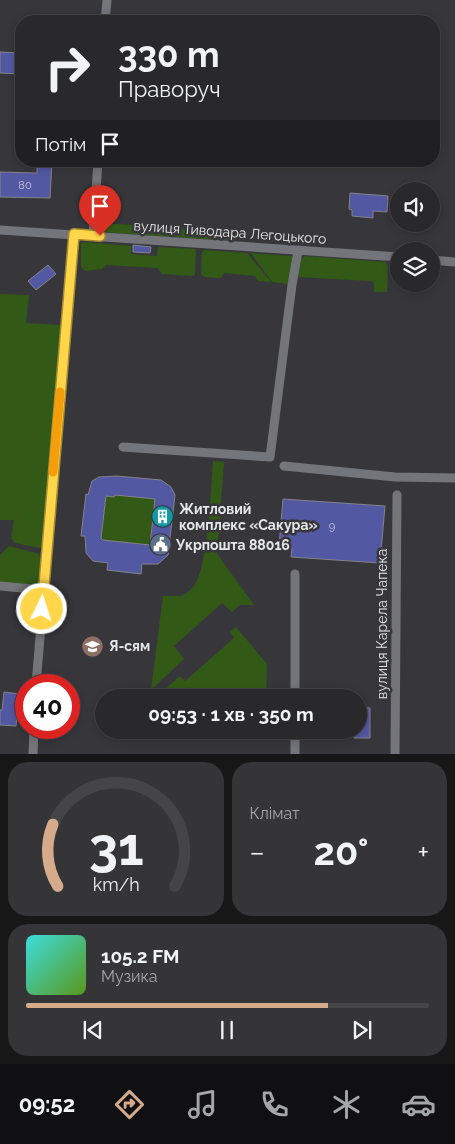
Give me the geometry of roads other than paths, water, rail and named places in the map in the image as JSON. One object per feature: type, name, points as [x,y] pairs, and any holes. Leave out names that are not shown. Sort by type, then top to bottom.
[{"type":"street","points":[[106,15],[107,0]]},
{"type":"street","points":[[94,236],[98,167]]},
{"type":"street","name":"вулиця Тиводара Легоцького","points":[[0,230],[390,256]]},
{"type":"street","points":[[37,674],[74,234]]},
{"type":"street","points":[[123,447],[270,458],[298,251]]},
{"type":"street","points":[[440,261],[455,262]]},
{"type":"street","points":[[284,466],[395,477],[455,478]]},
{"type":"street","name":"вулиця Карела Чапека","points":[[395,754],[397,494]]},
{"type":"street","points":[[295,574],[295,689]]},
{"type":"street","points":[[0,586],[43,590]]},
{"type":"street","points":[[32,754],[33,739]]},
{"type":"street","points":[[294,739],[295,754]]},
{"type":"place","name":"Житловий комплекс «Сакура»","points":[[163,517]]},
{"type":"place","name":"Укрпошта 88016","points":[[160,545]]},
{"type":"place","name":"Я-сям","points":[[93,646]]}]
